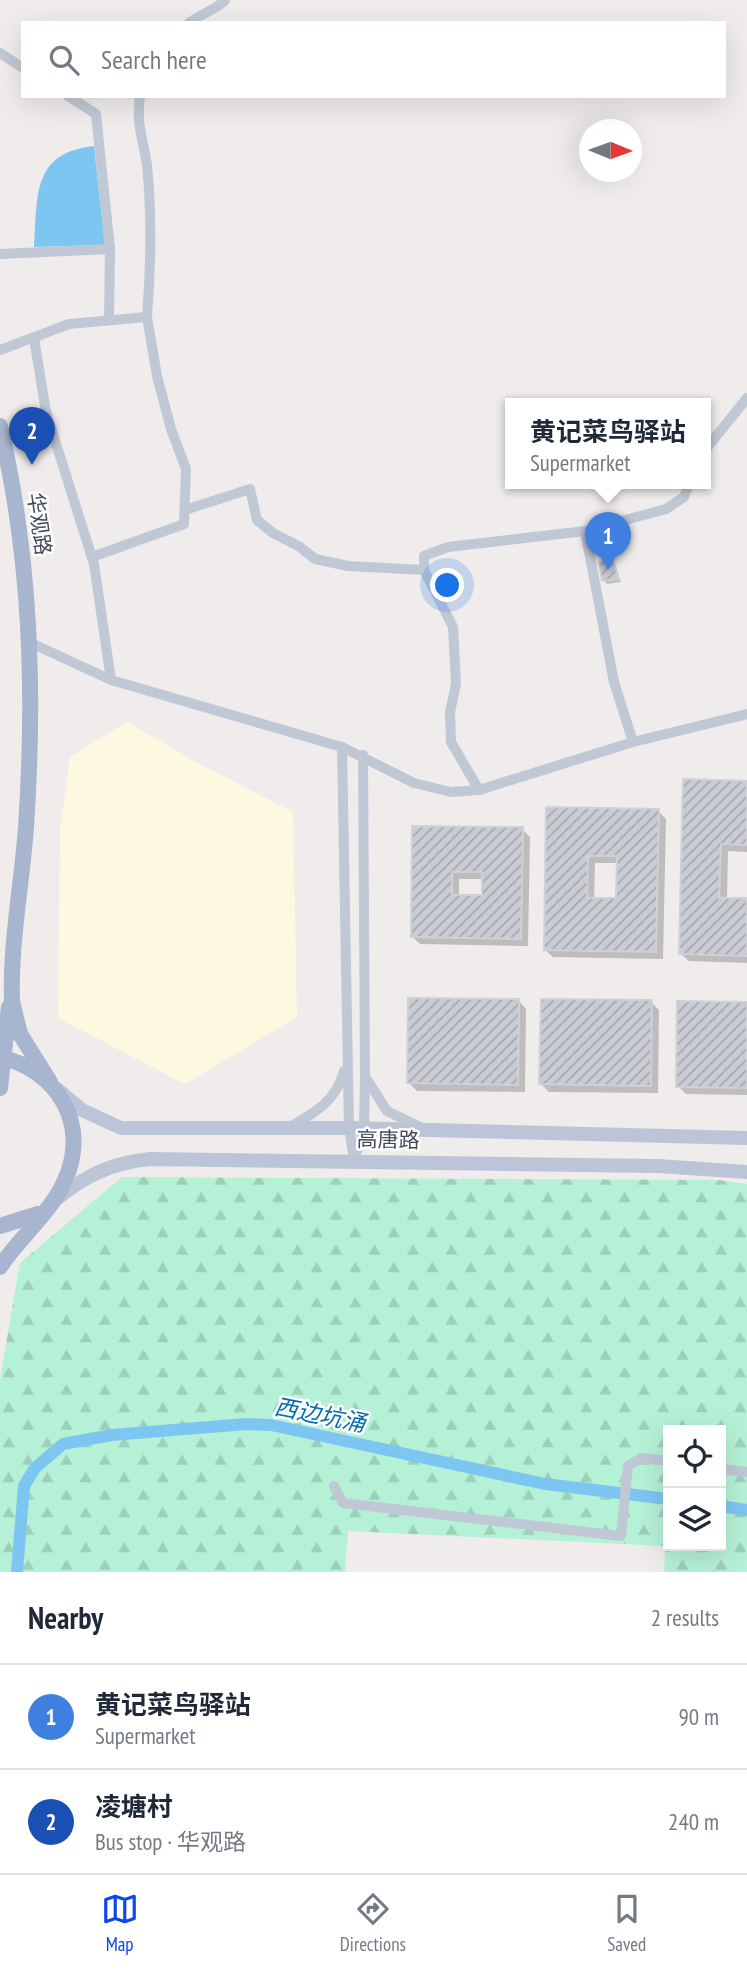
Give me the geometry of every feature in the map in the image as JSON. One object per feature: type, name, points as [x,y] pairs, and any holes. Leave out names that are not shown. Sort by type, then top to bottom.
[{"type":"main road","name":"华观路","points":[[0,426],[22,547],[29,642],[28,778],[11,988],[13,1016],[20,1034],[69,1109],[74,1131],[73,1158],[65,1183],[43,1211]]},
{"type":"main road","points":[[0,1088],[1,1057],[11,988]]},
{"type":"main road","points":[[1,1057],[29,1067],[50,1082]]},
{"type":"main road","points":[[0,1226],[22,1222],[43,1211]]},
{"type":"main road","points":[[0,1267],[43,1211]]},
{"type":"street","points":[[192,21],[204,12],[221,6],[225,0]]},
{"type":"street","points":[[0,53],[21,67]]},
{"type":"street","points":[[71,98],[96,114],[110,249],[109,320]]},
{"type":"street","points":[[92,557],[184,524],[186,469],[171,429],[147,317],[151,258],[147,164],[137,122],[140,98]]},
{"type":"street","points":[[0,254],[110,249]]},
{"type":"street","points":[[0,351],[69,324],[147,317]]},
{"type":"street","points":[[34,338],[46,411],[92,557],[104,617],[111,680]]},
{"type":"street","points":[[711,443],[747,398]]},
{"type":"street","points":[[185,510],[250,489],[257,520],[315,559],[348,566],[424,570]]},
{"type":"street","points":[[479,790],[451,742],[450,712],[456,684],[453,627],[424,570],[424,556],[448,547],[585,531],[666,509],[684,497],[687,489]]},
{"type":"street","points":[[585,531],[614,682],[632,742]]},
{"type":"street","points":[[29,642],[111,680],[342,747],[363,755],[414,783],[452,792],[479,790],[632,742],[747,714]]},
{"type":"street","points":[[342,747],[347,1061],[349,1128],[354,1160]]},
{"type":"street","points":[[354,1160],[364,1129],[363,755]]},
{"type":"street","points":[[288,1128],[327,1104],[341,1082],[347,1061]]},
{"type":"street","points":[[365,1076],[387,1111],[427,1130]]},
{"type":"street","name":"高唐路","points":[[50,1082],[82,1110],[121,1128],[349,1128],[747,1138]]},
{"type":"street","name":"高唐路","points":[[43,1211],[91,1174],[132,1161],[354,1160],[658,1166],[747,1172]]},
{"type":"street","points":[[334,1486],[343,1503],[621,1536],[628,1468],[641,1458],[663,1460]]},
{"type":"street","points":[[726,1470],[747,1472]]},
{"type":"shaded area","points":[[127,722],[201,765],[293,812],[297,1017],[185,1084],[58,1018],[60,830],[70,757]]},
{"type":"green space","points":[[122,1177],[719,1180],[747,1184],[747,1572],[664,1572],[665,1551],[726,1551],[726,1425],[663,1425],[663,1546],[348,1531],[345,1572],[0,1572],[0,1379],[20,1263]]},
{"type":"water","points":[[94,146],[105,245],[34,247],[38,194],[48,168],[73,150]]},
{"type":"building","points":[[613,560],[619,579],[602,581],[599,562]]},
{"type":"building","points":[[683,779],[747,781],[747,845],[721,844],[719,898],[747,898],[747,956],[679,954]]},
{"type":"building","points":[[546,807],[659,809],[656,952],[544,950]],"holes":[[[588,856],[617,856],[616,898],[587,898]]]},
{"type":"building","points":[[412,826],[523,827],[521,939],[411,937]],"holes":[[[452,872],[482,872],[482,895],[452,895]]]},
{"type":"building","points":[[408,998],[519,999],[518,1085],[407,1083]]},
{"type":"building","points":[[541,999],[652,1000],[651,1086],[539,1084]]},
{"type":"building","points":[[677,1001],[747,1002],[747,1088],[676,1087]]},
{"type":"waterway","name":"西边坑涌","points":[[17,1572],[24,1486],[35,1468],[63,1444],[112,1435],[246,1424],[271,1425],[545,1484],[663,1498]]},
{"type":"waterway","name":"西边坑涌","points":[[726,1507],[747,1510]]},
{"type":"place","name":"凌塘村","points":[[32,465]]},
{"type":"place","name":"黄记菜鸟驿站","points":[[608,570]]}]
